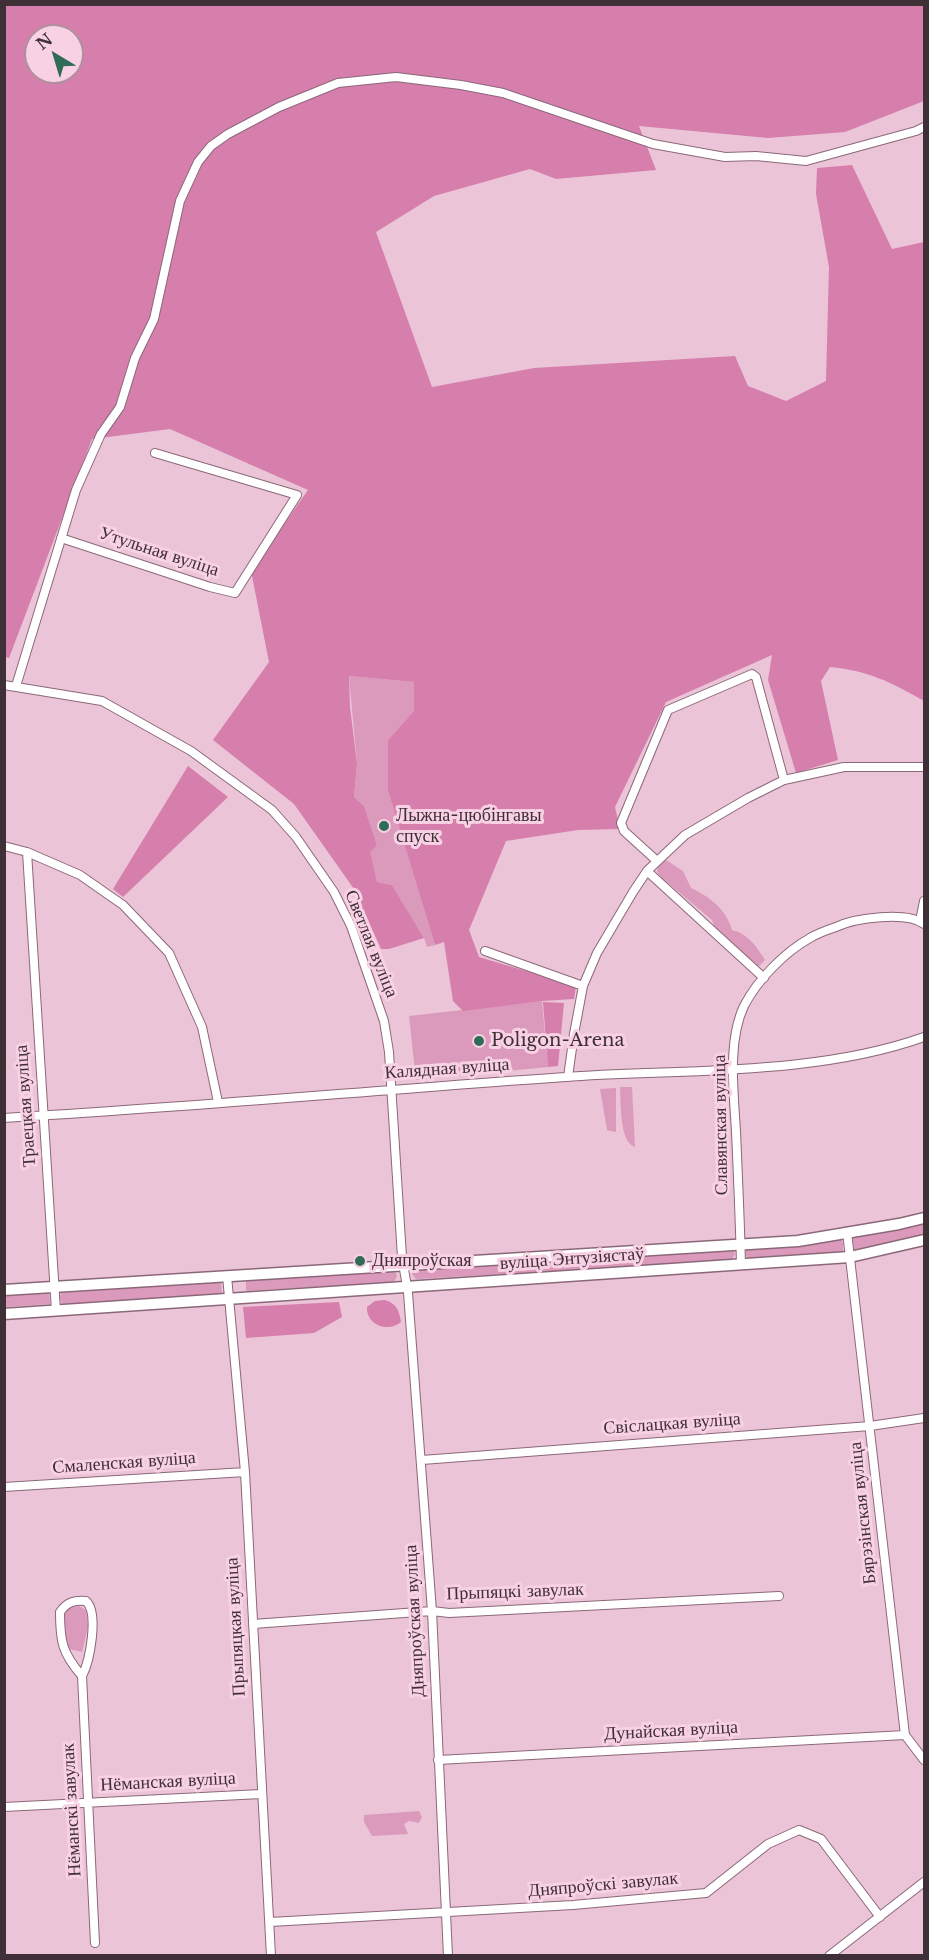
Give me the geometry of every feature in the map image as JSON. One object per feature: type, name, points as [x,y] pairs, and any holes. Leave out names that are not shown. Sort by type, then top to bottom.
[{"type":"street","points":[[16,686],[76,490],[101,434],[120,407],[135,358],[154,318],[180,201],[198,162],[211,146],[228,134],[279,107],[338,83],[396,77],[503,93],[653,144],[725,157],[756,156],[806,161],[924,127]]},
{"type":"street","name":"Утульная вуліца","points":[[61,538],[210,587],[236,593],[297,495],[155,453]]},
{"type":"street","points":[[657,861],[624,831],[621,823],[668,710],[752,674],[756,677],[784,780]]},
{"type":"street","name":"Светлая вуліца","points":[[4,685],[102,701],[191,751],[272,810],[296,837],[334,892],[351,926],[384,1021],[389,1052],[404,1265],[408,1286]]},
{"type":"street","points":[[568,1077],[584,986],[597,953],[647,872],[685,835],[784,780],[844,766],[924,767]]},
{"type":"street","points":[[4,846],[27,852],[80,875],[123,905],[168,953],[202,1026],[218,1102]]},
{"type":"street","name":"Траецкая вуліца","points":[[27,852],[56,1311]]},
{"type":"street","points":[[647,872],[764,978]]},
{"type":"street","points":[[922,922],[924,901]]},
{"type":"street","name":"Славянская вуліца","points":[[741,1265],[733,1069],[737,1030],[744,1007],[764,978],[791,951],[811,937],[842,924],[890,916],[922,922]]},
{"type":"street","points":[[485,951],[584,986]]},
{"type":"street","name":"Калядная вуліца","points":[[4,1118],[568,1077],[733,1069],[837,1058],[924,1037]]},
{"type":"street","name":"вуліца Энтузіястаў","points":[[4,1290],[798,1241],[924,1218]]},
{"type":"street","name":"Бярэзінская вуліца","points":[[847,1232],[905,1736]]},
{"type":"street","name":"вуліца Энтузіястаў","points":[[4,1314],[850,1257],[924,1240]]},
{"type":"street","name":"Прыпяцкая вуліца","points":[[227,1276],[245,1472],[271,1956]]},
{"type":"street","name":"Дняпроўская вуліца","points":[[408,1286],[432,1611],[448,1956]]},
{"type":"street","name":"Свіслацкая вуліца","points":[[422,1460],[870,1426],[924,1418]]},
{"type":"street","name":"Смаленская вуліца","points":[[4,1487],[245,1472]]},
{"type":"street","name":"Прыпяцкі завулак","points":[[253,1624],[432,1611],[449,1613],[779,1596]]},
{"type":"street","name":"Нёманскі завулак","points":[[82,1676],[64,1653],[61,1641],[60,1612],[66,1604],[75,1600],[86,1601],[90,1604],[92,1611],[91,1650],[82,1676],[95,1943]]},
{"type":"street","points":[[905,1736],[924,1760]]},
{"type":"street","name":"Дунайская вуліца","points":[[438,1760],[905,1736]]},
{"type":"street","name":"Нёманская вуліца","points":[[4,1807],[261,1794]]},
{"type":"street","name":"Дняпроўскі завулак","points":[[270,1922],[573,1905],[706,1893],[768,1844],[799,1830],[821,1839],[833,1851],[879,1917]]},
{"type":"street","points":[[829,1956],[924,1882]]},
{"type":"shaded area","points":[[4,5],[924,5],[924,101],[845,132],[768,138],[639,126],[656,170],[556,179],[530,169],[434,196],[376,232],[432,387],[534,368],[735,356],[748,386],[786,401],[826,381],[829,267],[816,194],[817,168],[852,165],[892,249],[924,242],[924,701],[879,678],[830,667],[821,681],[838,760],[796,773],[768,680],[772,655],[666,702],[615,807],[620,829],[578,830],[506,841],[469,930],[479,957],[576,986],[574,999],[463,1011],[453,1001],[444,942],[435,945],[388,791],[388,740],[414,711],[414,682],[349,676],[350,707],[357,764],[354,797],[364,806],[377,845],[370,852],[377,882],[392,885],[424,938],[389,949],[381,949],[354,889],[294,804],[213,740],[269,662],[251,571],[308,490],[170,429],[92,439],[9,658],[5,657]]},
{"type":"shaded area","name":"Лыжна-цюбінгавы спуск","points":[[349,676],[414,682],[414,711],[388,740],[388,791],[435,945],[427,947],[424,938],[392,885],[377,882],[369,851],[377,845],[364,806],[354,797],[357,764]]},
{"type":"shaded area","points":[[188,766],[228,797],[123,897],[113,889]]},
{"type":"shaded area","points":[[666,860],[683,871],[691,888],[704,895],[722,910],[732,930],[747,937],[755,946],[765,960],[759,966],[753,965],[715,928],[712,920],[662,878],[657,872],[659,865]]},
{"type":"shaded area","name":"Poligon-Arena","points":[[542,1001],[548,1067],[416,1080],[409,1016]]},
{"type":"shaded area","points":[[543,1002],[564,1003],[558,1066],[548,1067]]},
{"type":"shaded area","points":[[620,1087],[632,1087],[635,1147],[630,1144],[623,1130]]},
{"type":"shaded area","points":[[616,1088],[616,1132],[607,1130],[600,1089]]},
{"type":"shaded area","points":[[924,1223],[924,1234],[854,1250],[852,1238]]},
{"type":"shaded area","points":[[841,1239],[843,1252],[749,1259],[745,1250],[748,1249]]},
{"type":"shaded area","points":[[732,1249],[735,1254],[731,1261],[416,1279],[412,1274],[416,1268]]},
{"type":"shaded area","points":[[395,1271],[397,1276],[394,1282],[246,1291],[246,1280]]},
{"type":"shaded area","points":[[221,1282],[222,1294],[62,1304],[60,1298],[61,1292]]},
{"type":"shaded area","points":[[49,1292],[50,1304],[5,1307],[5,1295]]},
{"type":"shaded area","points":[[385,1300],[395,1306],[401,1322],[390,1327],[374,1323],[368,1313],[367,1307],[375,1301]]},
{"type":"shaded area","points":[[339,1302],[342,1317],[314,1333],[246,1338],[243,1307]]},
{"type":"shaded area","points":[[79,1606],[86,1610],[88,1627],[82,1652],[69,1649],[63,1625],[64,1612],[68,1608]]},
{"type":"shaded area","points":[[419,1811],[422,1817],[419,1823],[409,1821],[404,1824],[408,1834],[372,1836],[364,1822],[364,1815]]},
{"type":"place","name":"Лыжна-цюбінгавы спуск","points":[[384,826]]},
{"type":"place","name":"Poligon-Arena","points":[[479,1041]]},
{"type":"place","name":"Дняпроўская","points":[[360,1261]]}]
